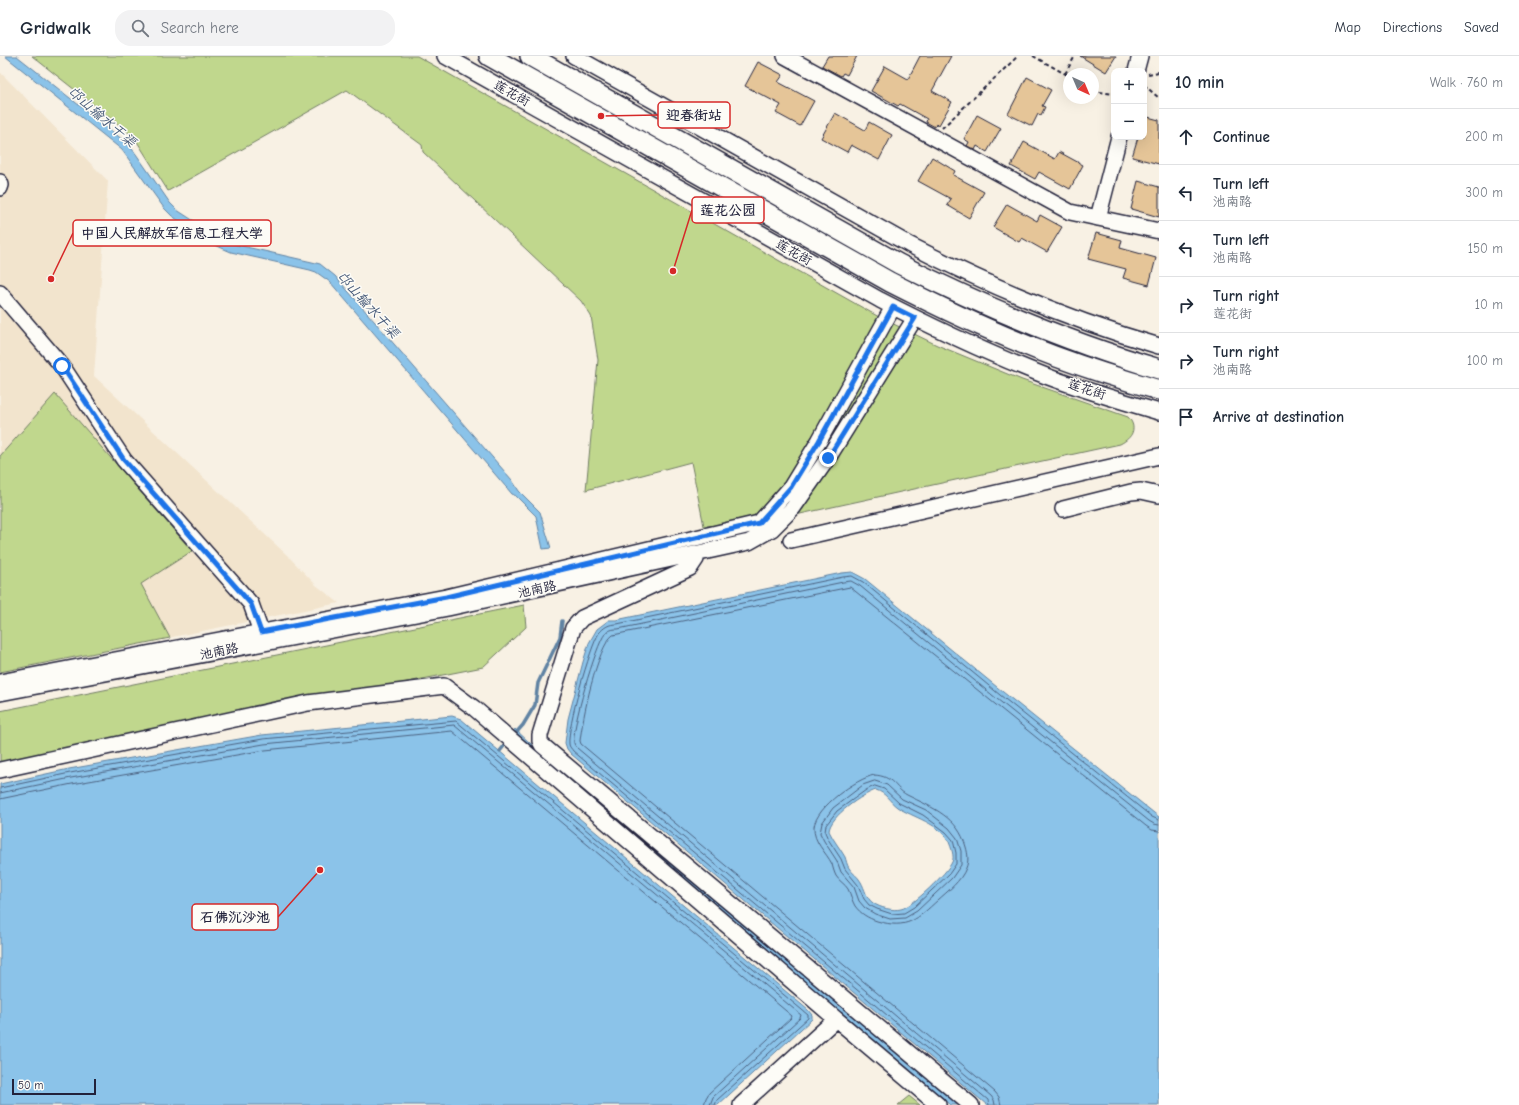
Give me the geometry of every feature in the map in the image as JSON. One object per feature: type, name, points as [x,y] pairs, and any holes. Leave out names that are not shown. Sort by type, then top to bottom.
[{"type":"main road","name":"莲花街","points":[[489,56],[890,282],[947,310],[1054,356],[1099,372],[1159,390]]},
{"type":"main road","points":[[530,56],[899,264],[956,292],[1061,337],[1159,369]]},
{"type":"street","name":"莲花街","points":[[445,56],[469,62],[893,307],[915,318],[974,346],[1047,376],[1092,392],[1159,412]]},
{"type":"street","points":[[574,56],[910,245],[965,273],[1069,317],[1159,346]]},
{"type":"street","points":[[785,56],[1070,212],[1159,231]]},
{"type":"street","points":[[1137,68],[1140,56]]},
{"type":"street","points":[[1098,218],[1118,140]]},
{"type":"street","points":[[0,182],[0,188]]},
{"type":"street","points":[[0,293],[62,366],[124,460],[251,604],[261,632]]},
{"type":"street","name":"池南路","points":[[0,682],[446,597],[759,523],[791,487],[819,441],[893,307]]},
{"type":"street","name":"池南路","points":[[0,693],[448,608],[749,542],[772,529],[793,508],[828,458],[915,318]]},
{"type":"street","points":[[791,540],[1159,456]]},
{"type":"street","points":[[1063,509],[1131,492],[1141,491],[1159,495]]},
{"type":"street","points":[[697,554],[696,559],[690,568],[582,618],[577,622],[573,628],[540,735],[540,741],[542,745],[971,1105]]},
{"type":"street","points":[[0,770],[308,703],[444,686],[474,708],[938,1105]]},
{"type":"street","points":[[741,1105],[836,1019]]},
{"type":"path","points":[[932,136],[1018,56]]},
{"type":"path","points":[[1033,56],[1063,73]]},
{"type":"path","points":[[1068,68],[1075,56]]},
{"type":"path","points":[[1147,74],[1159,72]]},
{"type":"path","points":[[1147,88],[1159,98]]},
{"type":"path","points":[[1099,92],[1111,94]]},
{"type":"shaded area","points":[[0,72],[108,181],[94,376],[288,556],[316,585],[339,603],[0,672]]},
{"type":"green space","points":[[32,56],[417,56],[879,317],[937,345],[1022,380],[1128,417],[1133,425],[1132,432],[1128,439],[1120,444],[759,523],[704,526],[691,462],[586,490],[598,360],[591,316],[581,301],[423,152],[422,145],[347,90],[168,191],[136,140],[128,132]]},
{"type":"green space","points":[[55,394],[192,551],[141,584],[170,638],[0,672],[0,456]]},
{"type":"green space","points":[[524,605],[526,627],[483,667],[0,763],[0,711]]},
{"type":"green space","points":[[909,1096],[920,1105],[898,1105]]},
{"type":"water","points":[[5,56],[17,56],[128,144],[170,203],[177,210],[225,241],[320,264],[335,276],[512,480],[519,491],[540,512],[551,548],[543,549],[536,516],[516,496],[512,494],[330,282],[316,272],[310,270],[231,252],[215,245],[172,216],[164,208],[122,150]]},
{"type":"water","points":[[852,572],[865,579],[1159,817],[1159,1105],[987,1105],[571,754],[567,749],[565,743],[568,719],[589,643],[597,629],[609,620],[616,620]],"holes":[[[876,790],[903,811],[940,830],[949,842],[952,849],[953,860],[944,873],[921,896],[901,909],[894,910],[883,908],[871,901],[867,896],[860,880],[849,868],[845,857],[829,831],[835,819],[848,806],[870,792]]]},
{"type":"water","points":[[452,716],[461,719],[808,1010],[812,1015],[812,1019],[718,1105],[0,1105],[0,784],[69,769],[262,735]]},
{"type":"water","points":[[515,729],[958,1105],[950,1105],[511,734]]},
{"type":"building","points":[[828,56],[857,56],[847,75],[843,73],[841,76],[822,66]]},
{"type":"building","points":[[920,56],[951,56],[932,91],[952,102],[939,125],[936,124],[935,127],[926,122],[927,119],[900,104],[898,106],[871,91],[885,66],[908,79]]},
{"type":"building","points":[[1080,56],[1116,56],[1106,72]]},
{"type":"building","points":[[758,62],[783,75],[778,82],[814,101],[800,126],[776,113],[781,105],[745,86]]},
{"type":"building","points":[[1027,77],[1051,90],[1042,106],[1045,107],[1041,115],[1038,114],[1032,126],[1008,114]]},
{"type":"building","points":[[835,113],[865,130],[869,122],[892,135],[879,160],[851,145],[847,152],[821,138]]},
{"type":"building","points":[[977,115],[1001,128],[987,152],[977,146],[975,150],[967,146],[969,142],[964,139]]},
{"type":"building","points":[[1147,117],[1159,120],[1159,164],[1132,157],[1137,140],[1147,140]]},
{"type":"building","points":[[1024,142],[1055,159],[1059,152],[1083,165],[1070,189],[1039,172],[1035,179],[1011,166]]},
{"type":"building","points":[[932,157],[955,171],[953,175],[984,192],[969,218],[947,205],[951,199],[918,181]]},
{"type":"building","points":[[1138,181],[1159,187],[1159,217],[1131,209]]},
{"type":"building","points":[[1007,204],[1037,221],[1040,215],[1062,227],[1047,252],[1022,238],[1019,242],[993,227]]},
{"type":"building","points":[[1096,233],[1122,240],[1120,248],[1156,258],[1149,285],[1123,278],[1126,269],[1088,259]]},
{"type":"waterway","points":[[515,734],[523,725],[535,705],[538,683],[560,637],[562,621]]},
{"type":"waterway","points":[[500,751],[508,741]]},
{"type":"place","name":"迎春街站","points":[[601,116]]},
{"type":"place","name":"莲花公园","points":[[673,271]]},
{"type":"place","name":"中国人民解放军信息工程大学","points":[[51,279]]},
{"type":"place","name":"石佛沉沙池","points":[[320,870]]},
{"type":"route","points":[[62,366],[124,460],[251,604],[261,632],[446,597],[759,523],[791,487],[819,441],[893,307],[915,318],[828,458]]},
{"type":"water label","name":"邙山输水干渠","points":[[102,117]]},
{"type":"water label","name":"邙山输水干渠","points":[[368,305]]}]
